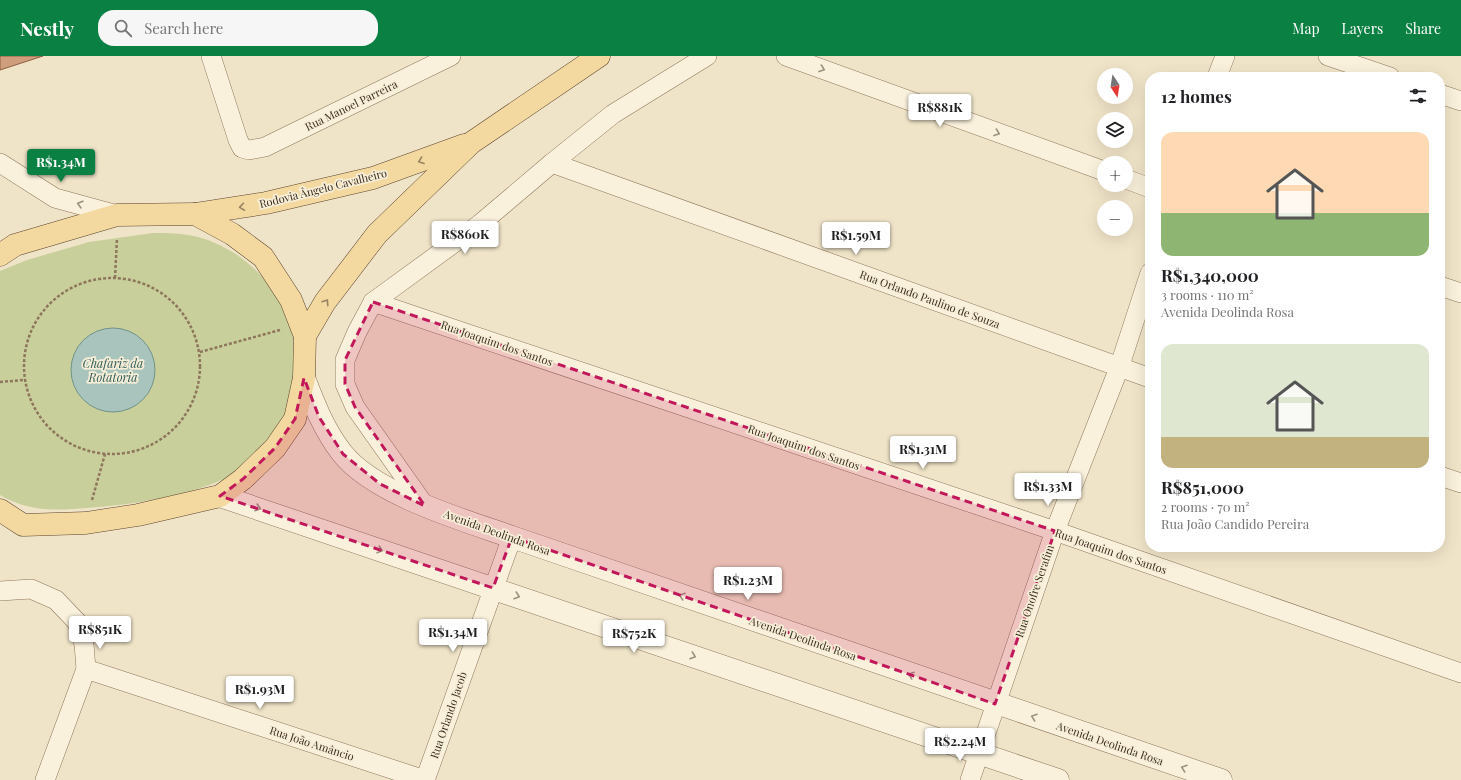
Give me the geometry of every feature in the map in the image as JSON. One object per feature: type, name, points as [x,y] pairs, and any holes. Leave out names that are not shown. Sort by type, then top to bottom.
[{"type":"main road","name":"Rodovia Ângelo Cavalheiro","points":[[303,330],[377,234],[471,143],[600,56]]},
{"type":"main road","name":"Rodovia Ângelo Cavalheiro","points":[[0,256],[16,245],[118,215],[195,214],[266,203],[373,178],[471,143]]},
{"type":"main road","points":[[0,531],[23,525],[86,523],[138,515],[220,496],[243,479],[280,442],[296,419],[304,378],[303,330],[291,300],[263,258],[232,234],[195,214]]},
{"type":"main road","points":[[0,510],[23,525]]},
{"type":"street","name":"Rua Manoel Parreira","points":[[211,56],[238,140],[242,148],[249,150],[265,148],[451,56]]},
{"type":"street","points":[[426,506],[355,408],[345,384],[345,360],[357,332],[373,302],[480,224],[613,114],[707,56]]},
{"type":"street","points":[[786,56],[1097,168]]},
{"type":"street","points":[[1219,72],[1225,56]]},
{"type":"street","points":[[1328,56],[1375,72]]},
{"type":"street","points":[[1445,96],[1461,101]]},
{"type":"street","points":[[0,163],[56,198],[118,215]]},
{"type":"street","name":"Rua Orlando Paulino de Souza","points":[[552,163],[1145,376]]},
{"type":"street","points":[[1133,182],[1145,186]]},
{"type":"street","name":"Rua Onofre Serafim","points":[[970,780],[1055,531],[1119,368],[1145,288]]},
{"type":"street","points":[[1445,288],[1461,293]]},
{"type":"street","name":"Rua Joaquim dos Santos","points":[[373,302],[1055,531],[1461,673]]},
{"type":"street","name":"Avenida Deolinda Rosa","points":[[304,378],[319,417],[343,454],[380,484],[426,506],[995,704],[1221,780]]},
{"type":"street","points":[[1445,478],[1461,483]]},
{"type":"street","points":[[220,496],[1058,780]]},
{"type":"street","name":"Rua Orlando Jacob","points":[[425,780],[512,537]]},
{"type":"street","points":[[0,591],[31,589],[56,600],[77,622],[84,644],[86,669],[45,780]]},
{"type":"street","name":"Rua João Amâncio","points":[[86,669],[425,780]]},
{"type":"path","points":[[115,278],[118,215]]},
{"type":"path","points":[[115,278],[139,282],[161,292],[179,308],[192,329],[200,352],[200,379],[192,404],[177,426],[156,442],[132,452],[105,454],[82,449],[61,439],[43,422],[31,402],[24,380],[24,354],[31,329],[45,308],[65,291],[89,280],[115,278]]},
{"type":"path","points":[[200,352],[303,330]]},
{"type":"path","points":[[0,382],[24,380]]},
{"type":"path","points":[[86,523],[105,454]]},
{"type":"highlighted area","points":[[373,302],[1055,531],[995,704],[512,537],[493,588],[220,496],[243,479],[275,448],[295,419],[304,378],[319,417],[343,454],[380,484],[425,506],[355,407],[345,384],[345,360]]},
{"type":"green space","points":[[153,233],[170,233],[198,237],[219,245],[238,256],[256,270],[271,287],[283,306],[291,327],[295,349],[295,372],[286,410],[281,423],[266,444],[243,467],[216,482],[179,494],[141,502],[53,510],[27,506],[13,502],[0,495],[0,271],[27,260],[89,242]]},
{"type":"water","name":"Chafariz da Rotatoria","points":[[105,328],[121,328],[137,335],[148,346],[155,362],[155,378],[152,386],[143,400],[137,405],[121,412],[105,412],[89,405],[78,394],[71,378],[71,362],[78,346],[89,335]]},
{"type":"building","points":[[0,56],[43,56],[0,70]]}]
